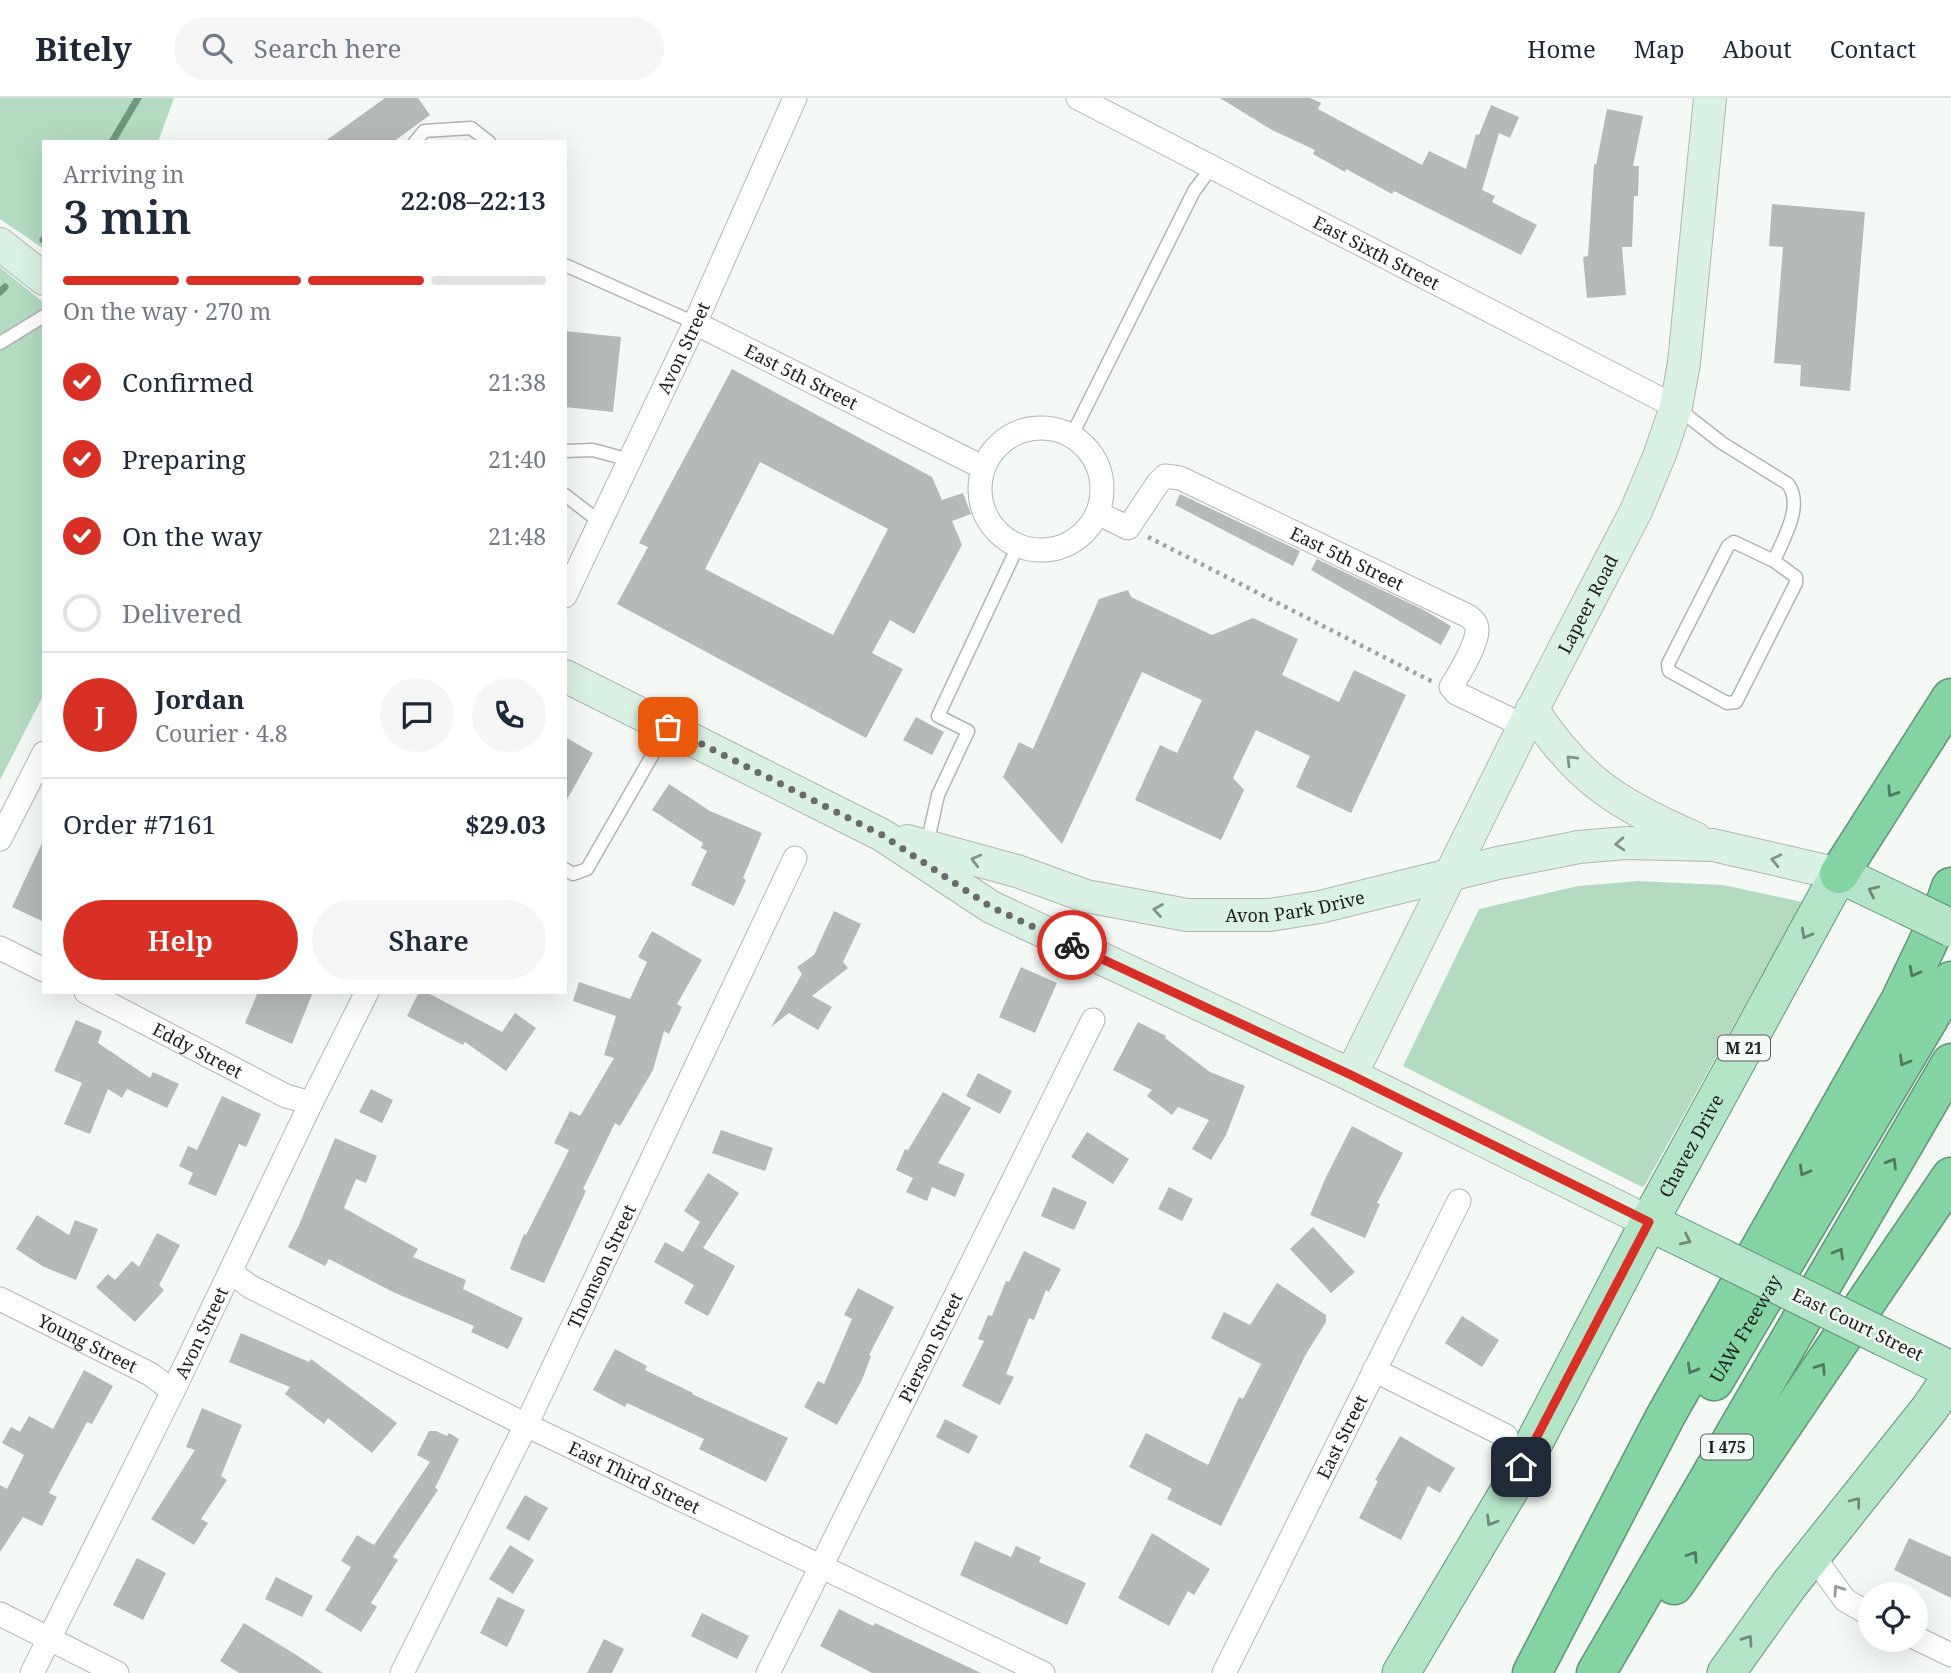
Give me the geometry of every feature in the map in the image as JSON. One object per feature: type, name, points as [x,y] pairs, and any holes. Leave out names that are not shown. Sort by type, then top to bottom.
[{"type":"highway","points":[[1839,874],[1951,698]]},
{"type":"highway","points":[[1532,1673],[1665,1417],[1900,1002],[1942,913],[1951,887]]},
{"type":"highway","name":"UAW Freeway","points":[[1537,1673],[1795,1247],[1951,981]]},
{"type":"highway","name":"I 475","points":[[1596,1673],[1951,1063]]},
{"type":"highway","points":[[1613,1673],[1951,1177]]},
{"type":"main road","name":"Lapeer Road","points":[[1351,1075],[1449,874],[1636,511],[1660,454],[1676,407],[1685,363],[1710,98]]},
{"type":"main road","points":[[0,244],[42,277]]},
{"type":"main road","name":"East Court Street","points":[[567,677],[882,835],[991,907],[1351,1075],[1951,1370]]},
{"type":"main road","points":[[1528,718],[1598,785],[1645,816],[1713,845],[1839,874],[1951,928]]},
{"type":"main road","name":"Avon Park Drive","points":[[882,835],[1017,871],[1086,896],[1187,915],[1226,916],[1270,915],[1320,907],[1449,874],[1579,847],[1626,843],[1713,845]]},
{"type":"main road","name":"Chavez Drive","points":[[1401,1673],[1509,1491],[1649,1222],[1839,874]]},
{"type":"main road","points":[[1021,922],[1041,880]]},
{"type":"main road","points":[[1726,1673],[1748,1640],[1930,1408],[1951,1377]]},
{"type":"street","name":"Avon Street","points":[[567,588],[695,323],[795,98]]},
{"type":"street","name":"East Sixth Street","points":[[1078,98],[1676,407]]},
{"type":"street","name":"East 5th Street","points":[[695,323],[982,467]]},
{"type":"street","points":[[1031,427],[1064,431],[1071,437],[1090,451],[1102,481],[1098,513],[1078,538],[1049,550],[1017,546],[992,527],[979,498],[982,467],[1002,440],[1031,427]]},
{"type":"street","name":"East 5th Street","points":[[1128,528],[1165,476],[1180,478],[1468,616],[1475,622],[1477,632],[1463,668],[1451,687]]},
{"type":"street","points":[[1098,513],[1128,528]]},
{"type":"street","points":[[1451,687],[1456,693],[1528,718]]},
{"type":"street","points":[[0,839],[42,757]]},
{"type":"street","name":"Thomson Street","points":[[402,1673],[526,1425],[795,858]]},
{"type":"street","points":[[0,948],[42,970]]},
{"type":"street","name":"Eddy Street","points":[[90,994],[286,1096],[311,1103]]},
{"type":"street","name":"Avon Street","points":[[32,1673],[366,994]]},
{"type":"street","name":"Pierson Street","points":[[768,1673],[1093,1020]]},
{"type":"street","name":"East Street","points":[[1224,1673],[1459,1201]]},
{"type":"street","name":"East Third Street","points":[[231,1272],[249,1286],[526,1425],[1043,1673]]},
{"type":"street","name":"Young Street","points":[[0,1299],[150,1374],[173,1391]]},
{"type":"street","points":[[1374,1370],[1506,1436]]},
{"type":"street","points":[[1813,1556],[1845,1600],[1858,1608]]},
{"type":"street","points":[[0,1614],[117,1673]]},
{"type":"street","points":[[1928,1644],[1951,1655]]},
{"type":"lane","points":[[417,140],[424,131],[471,128],[486,140]]},
{"type":"lane","points":[[1071,437],[1194,191],[1211,168]]},
{"type":"lane","points":[[567,266],[695,323]]},
{"type":"lane","points":[[0,343],[42,317]]},
{"type":"lane","points":[[1676,407],[1722,443],[1788,484],[1792,490],[1796,504],[1774,561]]},
{"type":"lane","points":[[567,450],[593,450],[630,460]]},
{"type":"lane","points":[[567,497],[600,522]]},
{"type":"lane","points":[[1734,542],[1774,561],[1796,577],[1796,583],[1736,702],[1727,703],[1670,671],[1668,664],[1728,546],[1734,542]]},
{"type":"lane","points":[[927,847],[938,795],[968,731],[938,716],[1017,546]]},
{"type":"lane","points":[[567,870],[573,874],[587,869],[668,727]]},
{"type":"path","points":[[1128,528],[1430,681],[1451,687]]},
{"type":"green space","points":[[0,98],[174,98],[159,140],[42,140],[42,248],[0,219]]},
{"type":"green space","points":[[0,267],[42,301],[42,698],[0,780]]},
{"type":"green space","points":[[1638,881],[1723,885],[1802,902],[1642,1187],[1403,1066],[1479,909],[1578,886]]},
{"type":"building","points":[[385,98],[418,98],[430,115],[396,140],[327,140]]},
{"type":"building","points":[[1220,98],[1310,98],[1321,103],[1318,109],[1422,165],[1429,151],[1466,169],[1476,134],[1479,135],[1491,105],[1519,117],[1510,138],[1499,133],[1482,190],[1495,196],[1492,202],[1537,225],[1521,255],[1394,191],[1392,194],[1346,169],[1345,172],[1313,154],[1315,150],[1272,130]]},
{"type":"building","points":[[1607,109],[1643,116],[1633,166],[1639,166],[1638,196],[1634,196],[1632,247],[1622,247],[1626,295],[1587,298],[1583,257],[1588,256],[1594,164],[1596,165]]},
{"type":"building","points":[[1772,204],[1865,212],[1850,391],[1800,386],[1801,365],[1774,363],[1783,247],[1769,246]]},
{"type":"building","points":[[567,331],[621,337],[613,412],[567,407]]},
{"type":"building","points":[[732,369],[932,477],[942,500],[963,493],[971,514],[952,521],[962,545],[914,634],[890,620],[872,653],[903,669],[866,738],[617,604],[648,547],[639,543]],"holes":[[[760,462],[888,529],[833,635],[705,569]]]},
{"type":"building","points":[[1180,494],[1300,551],[1293,566],[1175,505]]},
{"type":"building","points":[[1317,559],[1424,610],[1451,626],[1441,645],[1311,570]]},
{"type":"building","points":[[1128,590],[1131,597],[1212,635],[1253,618],[1298,639],[1282,675],[1339,702],[1354,670],[1406,695],[1351,813],[1296,787],[1310,756],[1256,730],[1233,778],[1244,790],[1221,840],[1135,800],[1160,745],[1177,753],[1202,700],[1142,672],[1062,844],[1003,777],[1019,742],[1033,749],[1099,599]]},
{"type":"building","points":[[916,717],[944,732],[932,755],[903,740]]},
{"type":"building","points":[[567,738],[593,753],[567,799]]},
{"type":"building","points":[[669,784],[710,811],[762,833],[734,906],[691,885],[707,851],[701,848],[703,843],[652,810]]},
{"type":"building","points":[[42,843],[42,921],[12,907]]},
{"type":"building","points":[[834,911],[861,924],[843,962],[848,968],[812,996],[832,1007],[818,1030],[789,1013],[771,1027],[802,974],[797,967],[814,955]]},
{"type":"building","points":[[652,931],[702,960],[677,1004],[682,1007],[669,1034],[664,1031],[653,1070],[620,1126],[615,1123],[583,1189],[586,1191],[544,1283],[510,1269],[524,1234],[526,1235],[569,1150],[554,1143],[570,1111],[580,1116],[614,1058],[604,1055],[616,1016],[573,1001],[579,982],[630,999],[647,962],[638,957]]},
{"type":"building","points":[[1021,967],[1057,983],[1035,1033],[999,1017]]},
{"type":"building","points":[[257,994],[312,994],[292,1044],[245,1023]]},
{"type":"building","points":[[418,994],[430,994],[502,1032],[515,1013],[536,1028],[506,1071],[465,1042],[463,1045],[407,1016]]},
{"type":"building","points":[[76,1020],[102,1031],[98,1043],[150,1078],[153,1072],[179,1084],[167,1108],[127,1089],[122,1098],[108,1089],[90,1134],[64,1124],[82,1083],[54,1071]]},
{"type":"building","points":[[1138,1022],[1166,1036],[1165,1038],[1210,1072],[1245,1086],[1226,1135],[1211,1160],[1192,1149],[1209,1120],[1178,1107],[1172,1115],[1147,1096],[1152,1090],[1113,1070]]},
{"type":"building","points":[[978,1073],[1012,1091],[1000,1114],[966,1096]]},
{"type":"building","points":[[371,1089],[393,1100],[382,1123],[359,1112]]},
{"type":"building","points":[[943,1092],[971,1108],[938,1163],[965,1174],[955,1197],[932,1187],[927,1201],[906,1192],[913,1178],[896,1170],[905,1149],[908,1150]]},
{"type":"building","points":[[222,1096],[261,1114],[246,1147],[239,1144],[216,1196],[188,1184],[193,1173],[179,1166],[188,1146],[197,1150]]},
{"type":"building","points":[[1352,1126],[1403,1153],[1377,1203],[1380,1204],[1365,1238],[1310,1215]]},
{"type":"building","points":[[721,1130],[773,1148],[765,1171],[712,1153]]},
{"type":"building","points":[[1087,1132],[1129,1159],[1113,1184],[1071,1157]]},
{"type":"building","points":[[335,1138],[377,1156],[366,1183],[356,1179],[344,1208],[418,1249],[413,1257],[466,1280],[463,1289],[523,1318],[508,1349],[471,1332],[474,1326],[395,1293],[329,1259],[325,1266],[288,1247]]},
{"type":"building","points":[[708,1173],[739,1193],[703,1248],[735,1266],[708,1316],[684,1303],[694,1285],[654,1262],[665,1242],[683,1252],[700,1222],[684,1211]]},
{"type":"building","points":[[1053,1187],[1087,1202],[1074,1230],[1041,1216]]},
{"type":"building","points":[[1169,1187],[1193,1199],[1182,1221],[1158,1209]]},
{"type":"building","points":[[37,1215],[69,1235],[75,1220],[98,1229],[76,1280],[44,1267],[16,1249]]},
{"type":"building","points":[[1313,1227],[1355,1272],[1331,1293],[1290,1249]]},
{"type":"building","points":[[157,1233],[180,1245],[159,1285],[164,1290],[135,1322],[96,1287],[108,1274],[115,1280],[132,1261],[139,1267]]},
{"type":"building","points":[[1024,1251],[1061,1269],[1049,1292],[1046,1290],[1034,1320],[1029,1318],[1006,1374],[1014,1377],[1000,1405],[962,1386],[984,1341],[978,1339],[988,1315],[992,1316],[1006,1281],[1009,1282]]},
{"type":"building","points":[[1277,1283],[1326,1315],[1326,1322],[1306,1354],[1221,1526],[1167,1499],[1172,1489],[1129,1467],[1146,1433],[1208,1465],[1239,1397],[1243,1399],[1261,1364],[1211,1338],[1224,1312],[1250,1325]]},
{"type":"building","points":[[858,1288],[894,1307],[869,1355],[871,1356],[862,1380],[837,1425],[804,1407],[818,1381],[824,1384],[852,1319],[844,1315]]},
{"type":"building","points":[[1462,1316],[1499,1340],[1482,1367],[1445,1343]]},
{"type":"building","points":[[241,1333],[309,1362],[311,1359],[397,1423],[372,1453],[328,1418],[324,1424],[285,1394],[290,1387],[229,1362]]},
{"type":"building","points":[[615,1349],[647,1366],[645,1370],[788,1438],[766,1482],[699,1449],[704,1439],[627,1403],[625,1407],[593,1390]]},
{"type":"building","points":[[84,1370],[113,1386],[92,1424],[87,1422],[49,1493],[57,1497],[42,1526],[23,1517],[0,1552],[0,1485],[7,1489],[24,1455],[2,1443],[11,1427],[20,1432],[29,1416],[53,1429]]},
{"type":"building","points":[[202,1408],[242,1425],[221,1476],[227,1480],[201,1519],[208,1523],[194,1545],[151,1519],[195,1450],[186,1447]]},
{"type":"building","points":[[945,1419],[978,1436],[969,1454],[936,1437]]},
{"type":"building","points":[[429,1431],[447,1436],[449,1433],[459,1439],[435,1488],[438,1490],[393,1557],[398,1560],[371,1603],[377,1607],[361,1632],[325,1610],[351,1567],[341,1561],[357,1535],[374,1545],[430,1462],[417,1455]]},
{"type":"building","points":[[1400,1436],[1455,1468],[1440,1493],[1428,1486],[1401,1540],[1359,1518],[1378,1481],[1375,1480]]},
{"type":"building","points":[[525,1495],[548,1508],[529,1541],[506,1528]]},
{"type":"building","points":[[1152,1533],[1210,1569],[1194,1595],[1188,1591],[1169,1626],[1118,1598]]},
{"type":"building","points":[[1909,1538],[1951,1557],[1951,1598],[1928,1587],[1928,1582],[1918,1582],[1894,1570]]},
{"type":"building","points":[[975,1541],[1011,1557],[1016,1546],[1041,1557],[1039,1562],[1086,1583],[1067,1625],[960,1575]]},
{"type":"building","points":[[510,1545],[534,1560],[513,1594],[489,1579]]},
{"type":"building","points":[[137,1558],[166,1573],[143,1620],[113,1605]]},
{"type":"building","points":[[276,1577],[313,1596],[302,1617],[265,1599]]},
{"type":"building","points":[[498,1597],[525,1610],[507,1647],[480,1633]]},
{"type":"building","points":[[839,1609],[981,1673],[872,1673],[820,1646]]},
{"type":"building","points":[[702,1613],[749,1636],[737,1659],[691,1636]]},
{"type":"building","points":[[244,1623],[323,1673],[239,1673],[220,1661]]},
{"type":"building","points":[[604,1639],[624,1649],[612,1673],[587,1673]]},
{"type":"waterway","points":[[113,140],[138,98]]},
{"type":"waterway","points":[[0,292],[5,287]]},
{"type":"way so far","points":[[668,727],[882,835],[991,907],[1072,945]]},
{"type":"route","points":[[1072,945],[1351,1075],[1649,1222],[1521,1467]]}]
